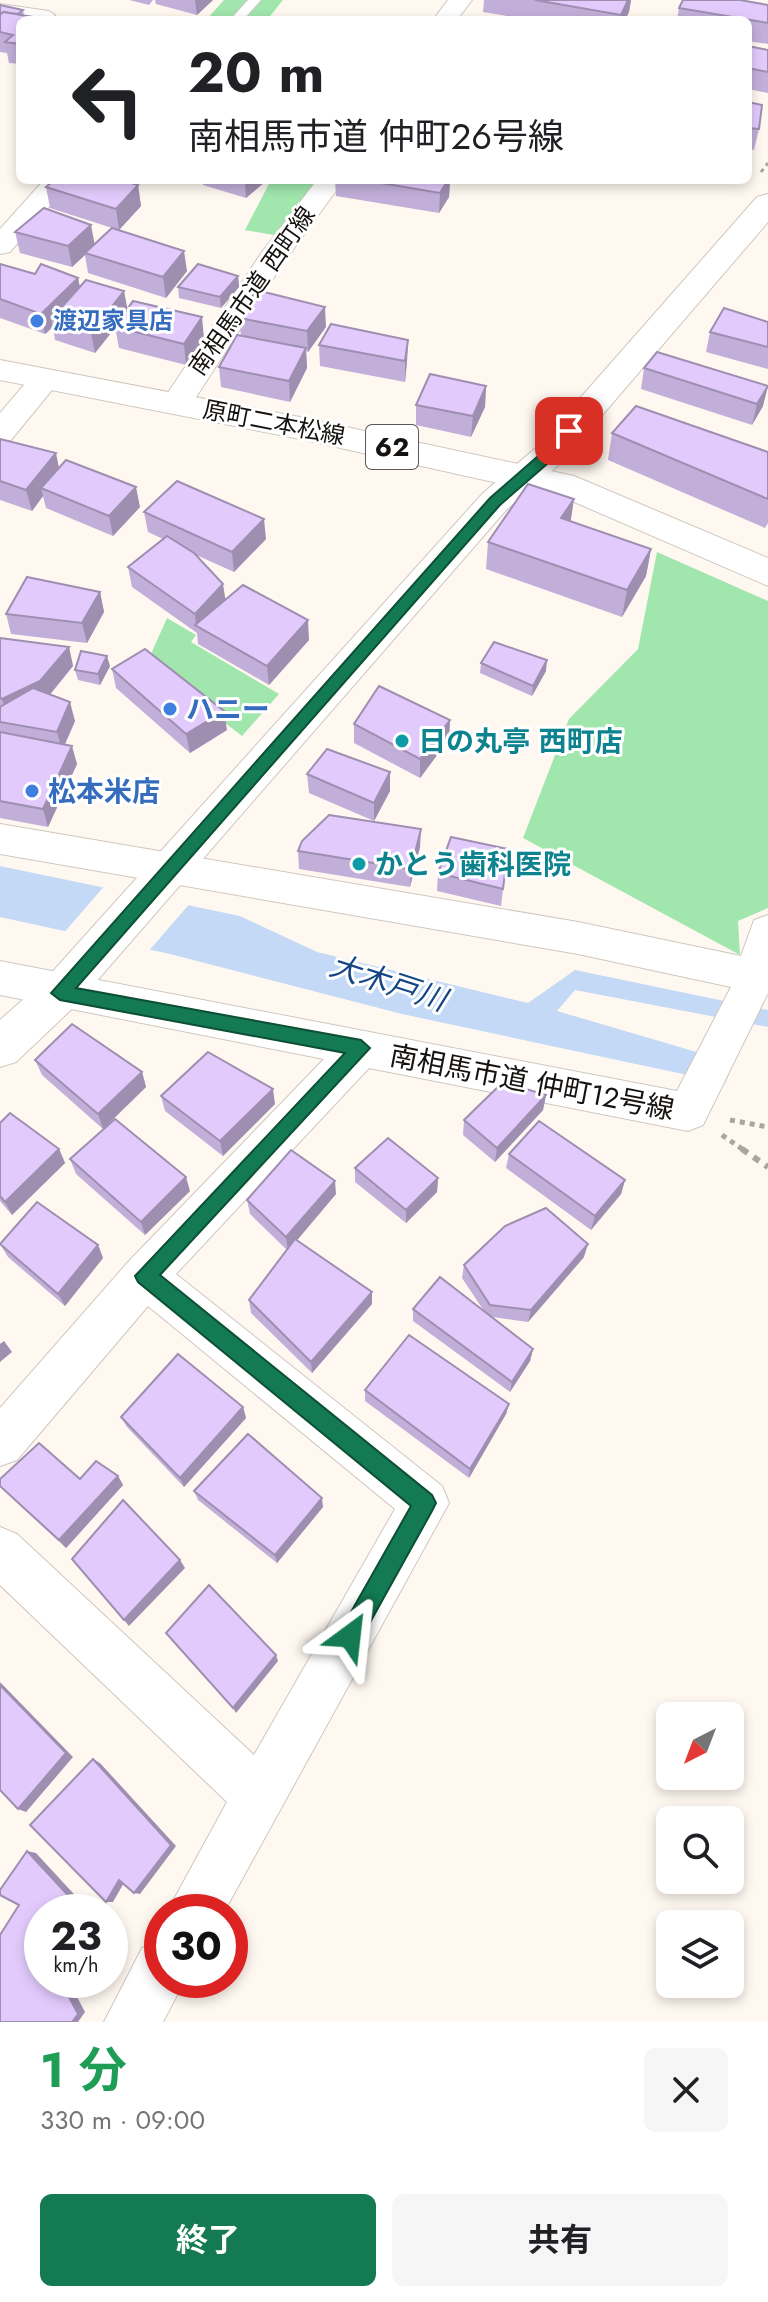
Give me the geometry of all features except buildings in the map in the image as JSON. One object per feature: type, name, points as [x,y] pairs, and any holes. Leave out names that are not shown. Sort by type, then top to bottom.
[{"type":"street","points":[[0,246],[55,184]]},
{"type":"street","name":"南相馬市道 西町線","points":[[176,404],[272,258],[328,184]]},
{"type":"street","points":[[0,1048],[67,985],[495,501],[550,454],[768,203]]},
{"type":"street","name":"原町二本松線","points":[[0,370],[574,488],[768,573]]},
{"type":"street","points":[[0,433],[46,379]]},
{"type":"street","points":[[0,839],[166,874],[578,938],[749,987]]},
{"type":"street","name":"南相馬市道 仲町12号線","points":[[0,978],[67,985],[361,1048],[690,1108],[749,987],[768,931]]},
{"type":"street","points":[[0,1443],[145,1276],[361,1048]]},
{"type":"street","points":[[145,1276],[425,1503],[204,1894]]},
{"type":"street","points":[[0,1551],[259,1796]]},
{"type":"street","points":[[132,2022],[145,1998]]},
{"type":"lane","points":[[240,16],[255,0]]},
{"type":"lane","points":[[0,8],[49,15]]},
{"type":"path","points":[[690,1108],[768,1167]]},
{"type":"green space","points":[[224,0],[283,0],[270,16],[210,16]]},
{"type":"green space","points":[[269,184],[314,184],[279,236],[245,230]]},
{"type":"green space","points":[[657,552],[768,601],[768,908],[738,921],[740,955],[523,838],[569,719],[638,649]]},
{"type":"green space","points":[[167,618],[196,635],[191,642],[279,694],[242,736],[147,663]]},
{"type":"water","name":"大木戸川","points":[[0,866],[240,916],[317,952],[528,1003],[575,970],[768,1010],[768,1027],[575,990],[557,1011],[734,1063],[725,1083],[402,1014],[170,954],[0,917]]},
{"type":"pier","points":[[107,883],[192,901],[147,953],[62,935]]},
{"type":"place","name":"渡辺家具店","points":[[37,321]]},
{"type":"place","name":"ハニー","points":[[170,709]]},
{"type":"place","name":"日の丸亭 西町店","points":[[402,741]]},
{"type":"place","name":"松本米店","points":[[32,791]]},
{"type":"place","name":"かとう歯科医院","points":[[359,864]]},
{"type":"route","points":[[350,1636],[425,1503],[145,1276],[361,1048],[60,993],[495,501],[550,454],[569,431]]}]
